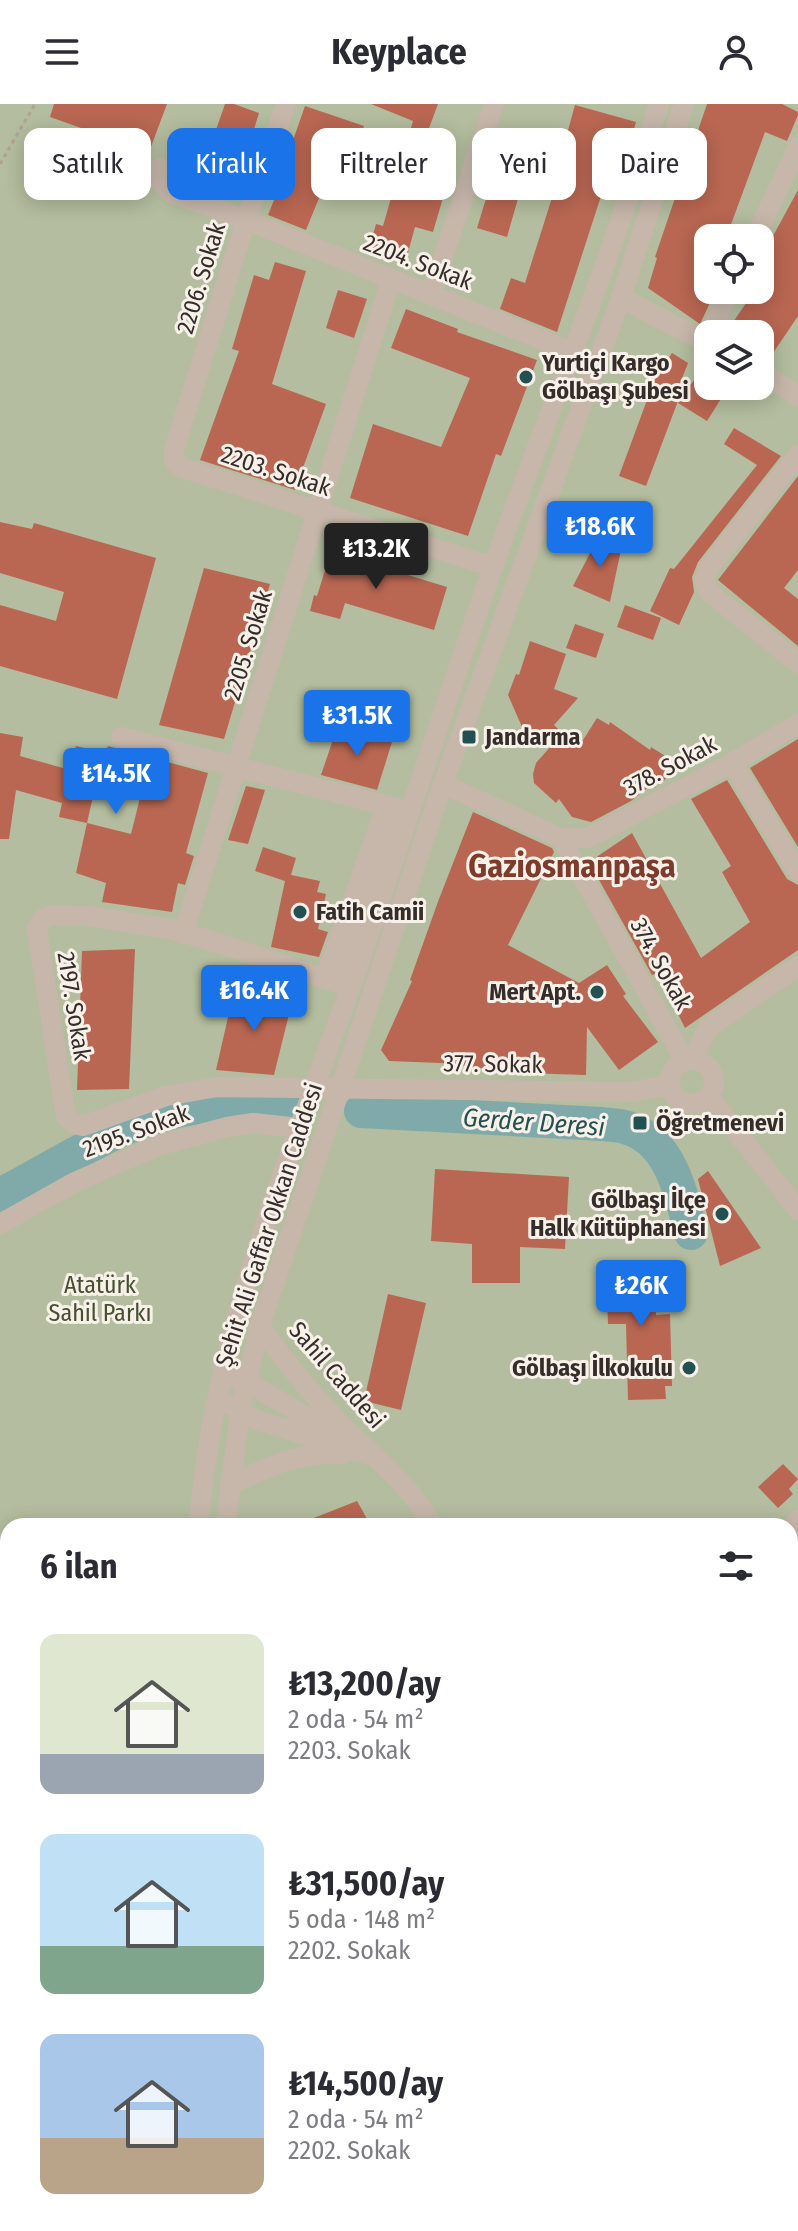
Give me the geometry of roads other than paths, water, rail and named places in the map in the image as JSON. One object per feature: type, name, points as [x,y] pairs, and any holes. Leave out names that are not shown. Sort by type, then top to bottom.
[{"type":"street","name":"2206. Sokak","points":[[180,467],[174,460],[174,450],[286,104]]},
{"type":"street","points":[[431,294],[494,104]]},
{"type":"street","name":"Şehit Ali Gaffar Okkan Caddesi","points":[[200,1518],[205,1464],[222,1374],[264,1235],[493,567],[641,162],[659,104]]},
{"type":"street","name":"Şehit Ali Gaffar Okkan Caddesi","points":[[230,1485],[240,1412],[260,1326],[443,784],[621,298],[684,104]]},
{"type":"street","points":[[762,224],[798,147]]},
{"type":"street","name":"2204. Sokak","points":[[160,168],[159,180],[170,192],[572,352]]},
{"type":"street","name":"2205. Sokak","points":[[183,934],[391,280]]},
{"type":"street","points":[[621,298],[694,332]]},
{"type":"street","points":[[774,380],[798,395]]},
{"type":"street","points":[[798,455],[711,565],[704,576],[704,586],[798,663]]},
{"type":"street","name":"2203. Sokak","points":[[180,467],[493,567]]},
{"type":"street","name":"378. Sokak","points":[[561,838],[588,838],[732,763],[798,724]]},
{"type":"street","points":[[121,737],[411,811]]},
{"type":"street","points":[[732,763],[798,872]]},
{"type":"street","points":[[443,784],[561,838]]},
{"type":"street","points":[[384,812],[393,825],[340,976],[327,973],[368,856],[384,812]]},
{"type":"street","name":"374. Sokak","points":[[561,838],[689,1060]]},
{"type":"street","name":"2197. Sokak","points":[[314,1088],[217,1087],[185,1091],[83,1126],[66,1117],[37,929],[42,920],[50,915],[88,916],[170,929],[350,987]]},
{"type":"street","points":[[689,1060],[706,1064],[714,1076],[713,1091],[703,1102],[689,1104],[676,1097],[670,1085],[674,1068],[689,1060],[712,1025],[798,966]]},
{"type":"street","name":"377. Sokak","points":[[314,1088],[630,1092],[670,1085]]},
{"type":"street","points":[[709,1097],[798,1210]]},
{"type":"street","name":"2195. Sokak","points":[[0,1224],[73,1183],[157,1146],[253,1123],[300,1128]]},
{"type":"street","name":"Sahil Caddesi","points":[[260,1326],[306,1387],[416,1499],[427,1518]]},
{"type":"street","points":[[222,1374],[230,1379],[248,1376],[375,1457]]},
{"type":"street","name":"Şehit Ali Gaffar Okkan Caddesi","points":[[222,1374],[231,1406],[240,1412]]},
{"type":"street","points":[[240,1412],[375,1457]]},
{"type":"street","name":"Sahil Caddesi","points":[[230,1485],[264,1468],[308,1455],[326,1453],[375,1457]]},
{"type":"street","points":[[227,1518],[230,1485]]},
{"type":"waterway","name":"Gerder Deresi","points":[[0,1195],[139,1122],[181,1110],[224,1104],[288,1105]]},
{"type":"waterway","name":"Gerder Deresi","points":[[361,1111],[628,1128],[643,1135],[665,1157],[678,1187],[691,1233]]},
{"type":"place","name":"Yurtiçi Kargo Gölbaşı Şubesi","points":[[526,377]]},
{"type":"place","name":"Jandarma","points":[[469,737]]},
{"type":"place","name":"Fatih Camii","points":[[300,912]]},
{"type":"place","name":"Mert Apt.","points":[[597,992]]},
{"type":"place","name":"Öğretmenevi","points":[[640,1123]]},
{"type":"place","name":"Gölbaşı İlçe Halk Kütüphanesi","points":[[722,1214]]},
{"type":"place","name":"Gölbaşı İlkokulu","points":[[689,1368]]},
{"type":"district","name":"Gaziosmanpaşa","points":[[572,866]]},
{"type":"park label","name":"Atatürk Sahil Parkı","points":[[100,1299]]}]
